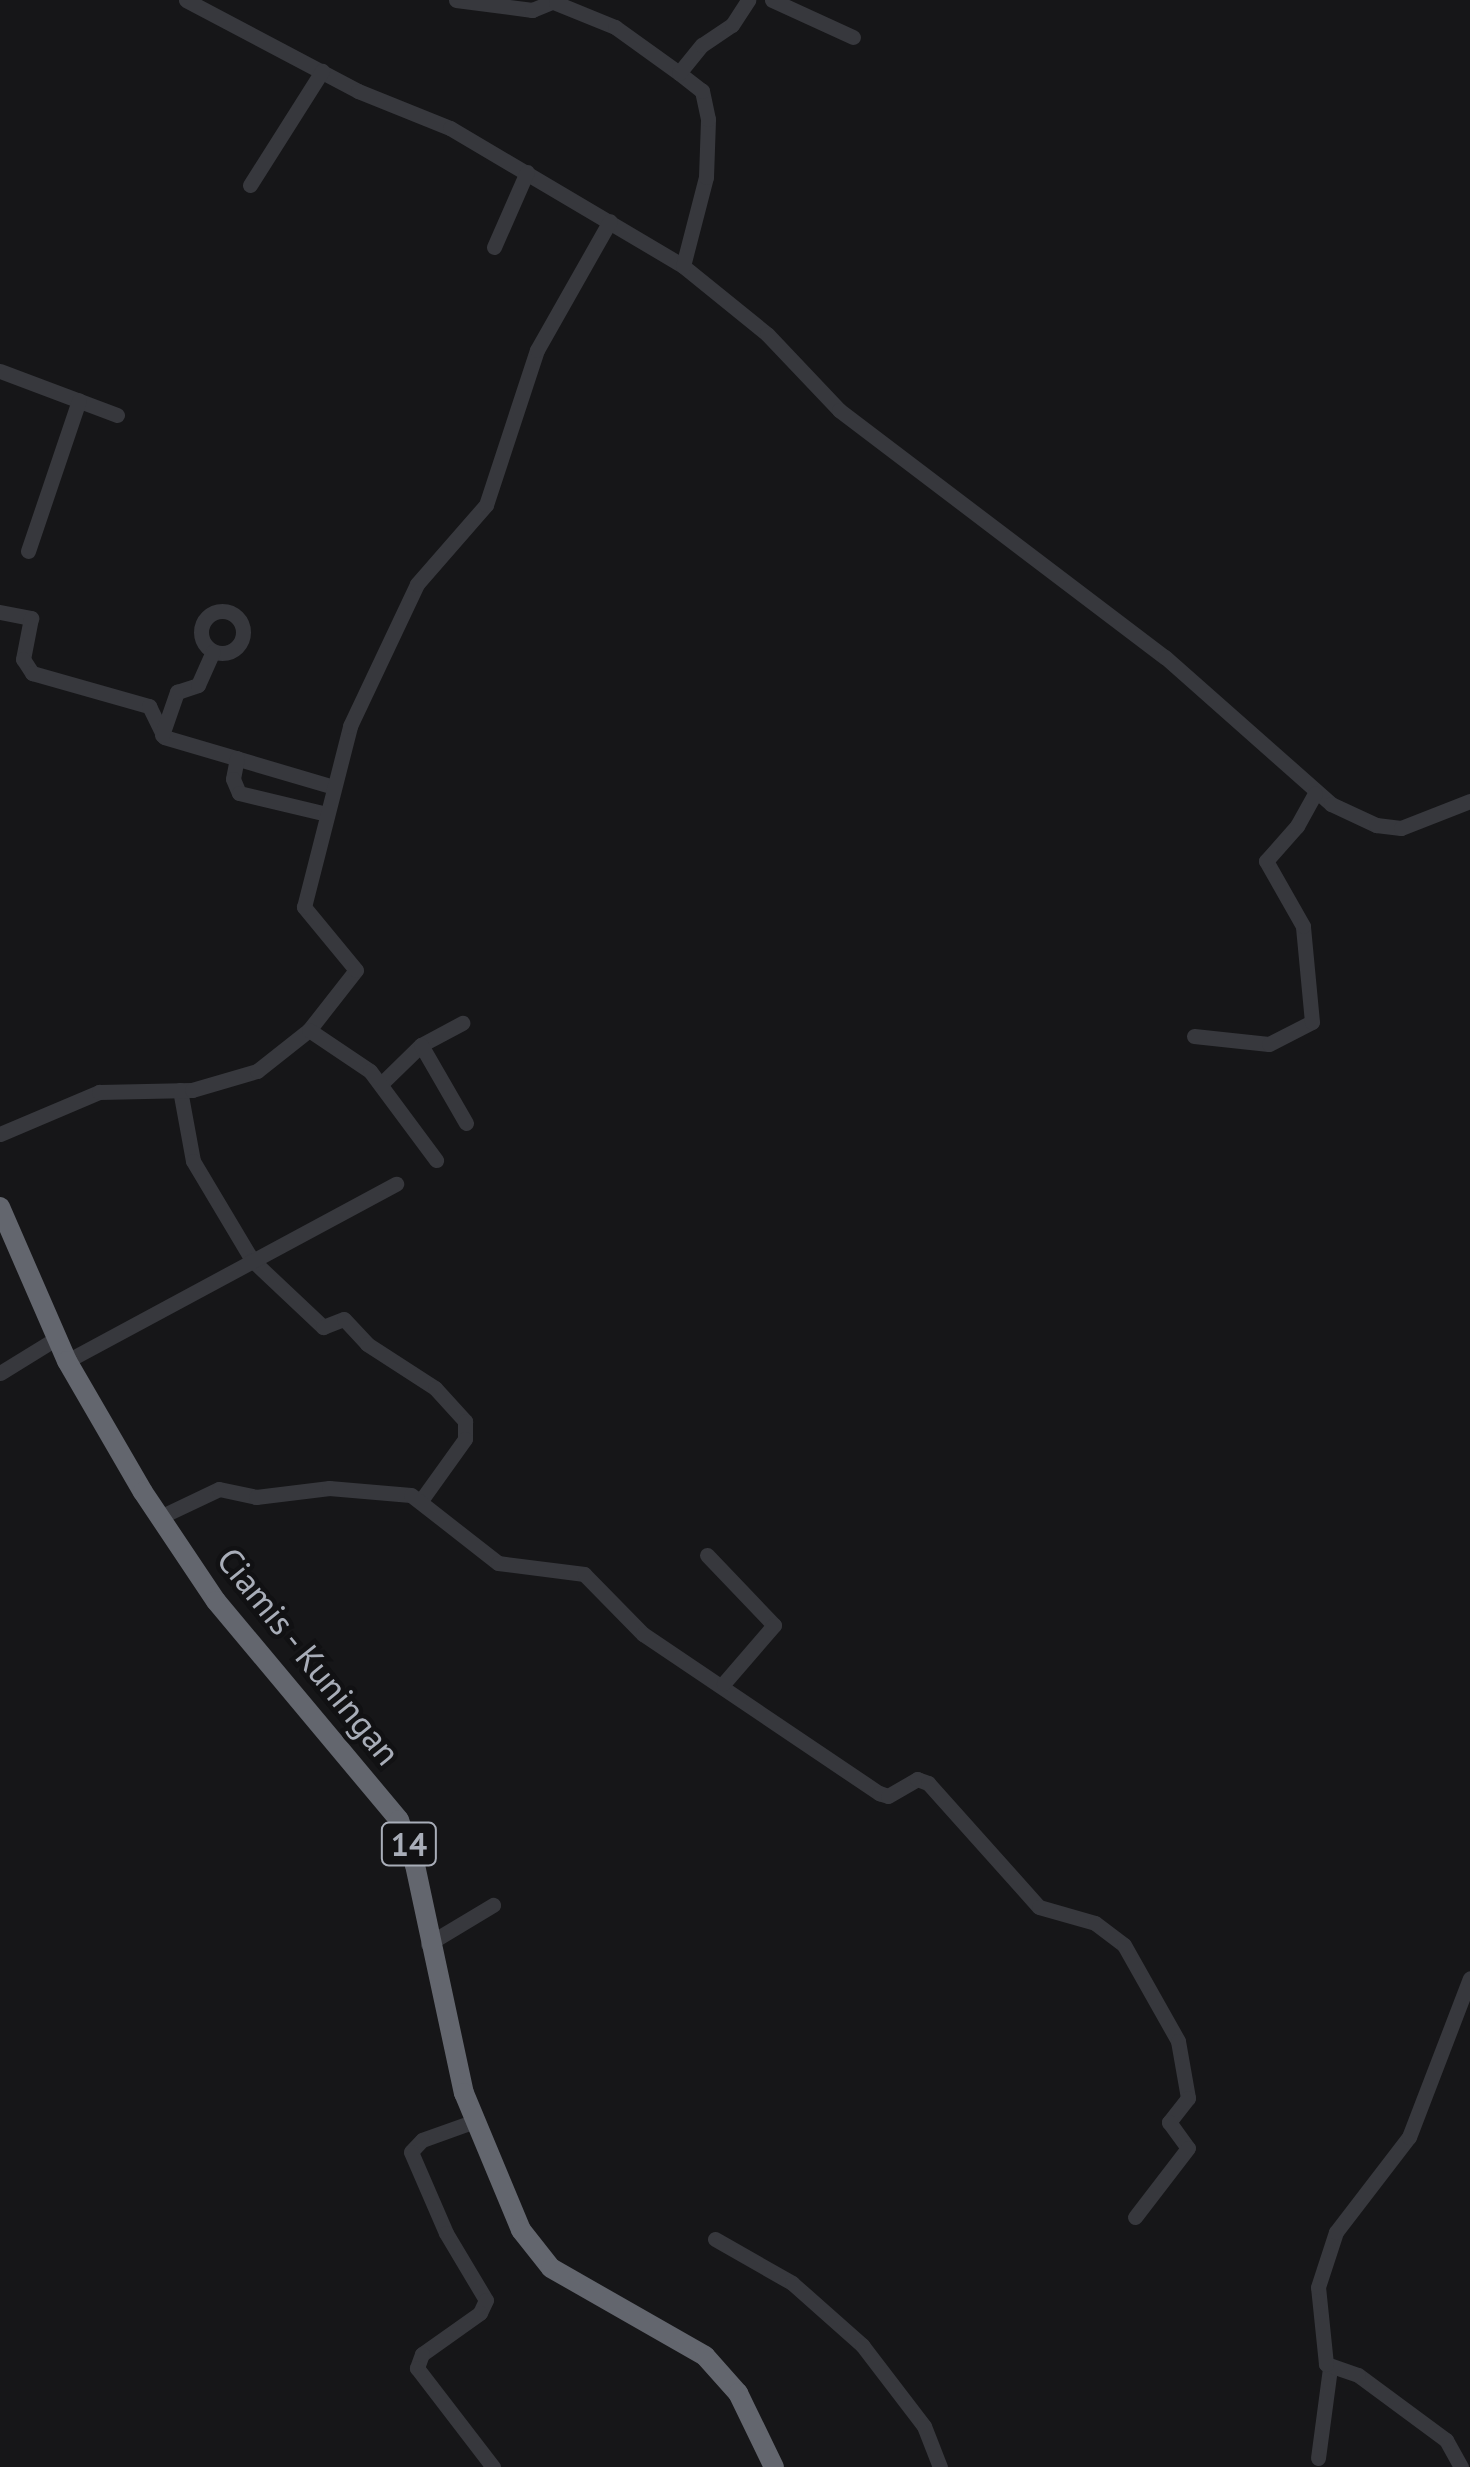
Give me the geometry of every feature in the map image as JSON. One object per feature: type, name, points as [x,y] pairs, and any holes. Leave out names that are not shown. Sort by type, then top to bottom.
[{"type":"highway","name":"Ciamis - Kuningan","points":[[0,1208],[67,1361],[160,1518],[216,1601],[394,1811],[415,1864],[428,1944],[475,2121],[512,2216],[539,2256],[704,2356],[738,2393],[774,2467]]},
{"type":"street","points":[[186,0],[217,7],[322,71],[435,121],[684,266],[767,334],[839,410],[1166,657],[1314,794],[1391,828],[1411,826],[1470,801]]},
{"type":"street","points":[[456,0],[532,10],[556,2],[615,27],[702,91],[708,119],[706,178],[684,266]]},
{"type":"street","points":[[679,74],[702,45],[729,28],[748,0]]},
{"type":"street","points":[[772,0],[853,37]]},
{"type":"street","points":[[250,185],[322,71]]},
{"type":"street","points":[[494,246],[527,172]]},
{"type":"street","points":[[0,1134],[99,1092],[180,1090],[257,1071],[308,1030],[356,970],[304,906],[330,786],[409,596],[486,504],[537,350],[610,222]]},
{"type":"street","points":[[0,371],[117,415]]},
{"type":"street","points":[[28,552],[79,400]]},
{"type":"street","points":[[0,612],[30,618],[23,659],[28,671],[149,706],[162,736]]},
{"type":"street","points":[[162,736],[177,692],[198,685],[213,652]]},
{"type":"street","points":[[162,736],[330,786]]},
{"type":"street","points":[[237,758],[233,779],[239,793],[322,814]]},
{"type":"street","points":[[1194,1036],[1269,1044],[1312,1022],[1302,926],[1266,861],[1297,826],[1314,794]]},
{"type":"street","points":[[380,1084],[421,1046],[462,1023]]},
{"type":"street","points":[[308,1030],[380,1084],[436,1160]]},
{"type":"street","points":[[421,1046],[466,1123]]},
{"type":"street","points":[[180,1090],[193,1161],[252,1260],[323,1327],[344,1318],[367,1344],[435,1388],[465,1421],[465,1439],[422,1499]]},
{"type":"street","points":[[67,1361],[396,1184]]},
{"type":"street","points":[[0,1373],[56,1338]]},
{"type":"street","points":[[160,1518],[218,1489],[256,1497],[362,1488],[422,1499],[498,1563],[584,1574],[643,1634],[724,1684],[879,1793],[888,1796],[917,1779],[928,1784],[1039,1906],[1096,1923],[1136,1960],[1180,2049],[1188,2098],[1169,2122],[1188,2145],[1134,2217]]},
{"type":"street","points":[[707,1555],[774,1625],[724,1684]]},
{"type":"street","points":[[428,1944],[492,1905]]},
{"type":"street","points":[[1318,2458],[1330,2368],[1319,2329],[1324,2258],[1336,2232],[1409,2136],[1470,1978]]},
{"type":"street","points":[[475,2121],[422,2140],[412,2152],[446,2233],[486,2300],[480,2313],[422,2354],[417,2368],[493,2467]]},
{"type":"street","points":[[715,2239],[792,2283],[862,2345],[924,2426],[940,2467]]},
{"type":"street","points":[[1330,2368],[1358,2375],[1446,2440],[1461,2467]]}]
